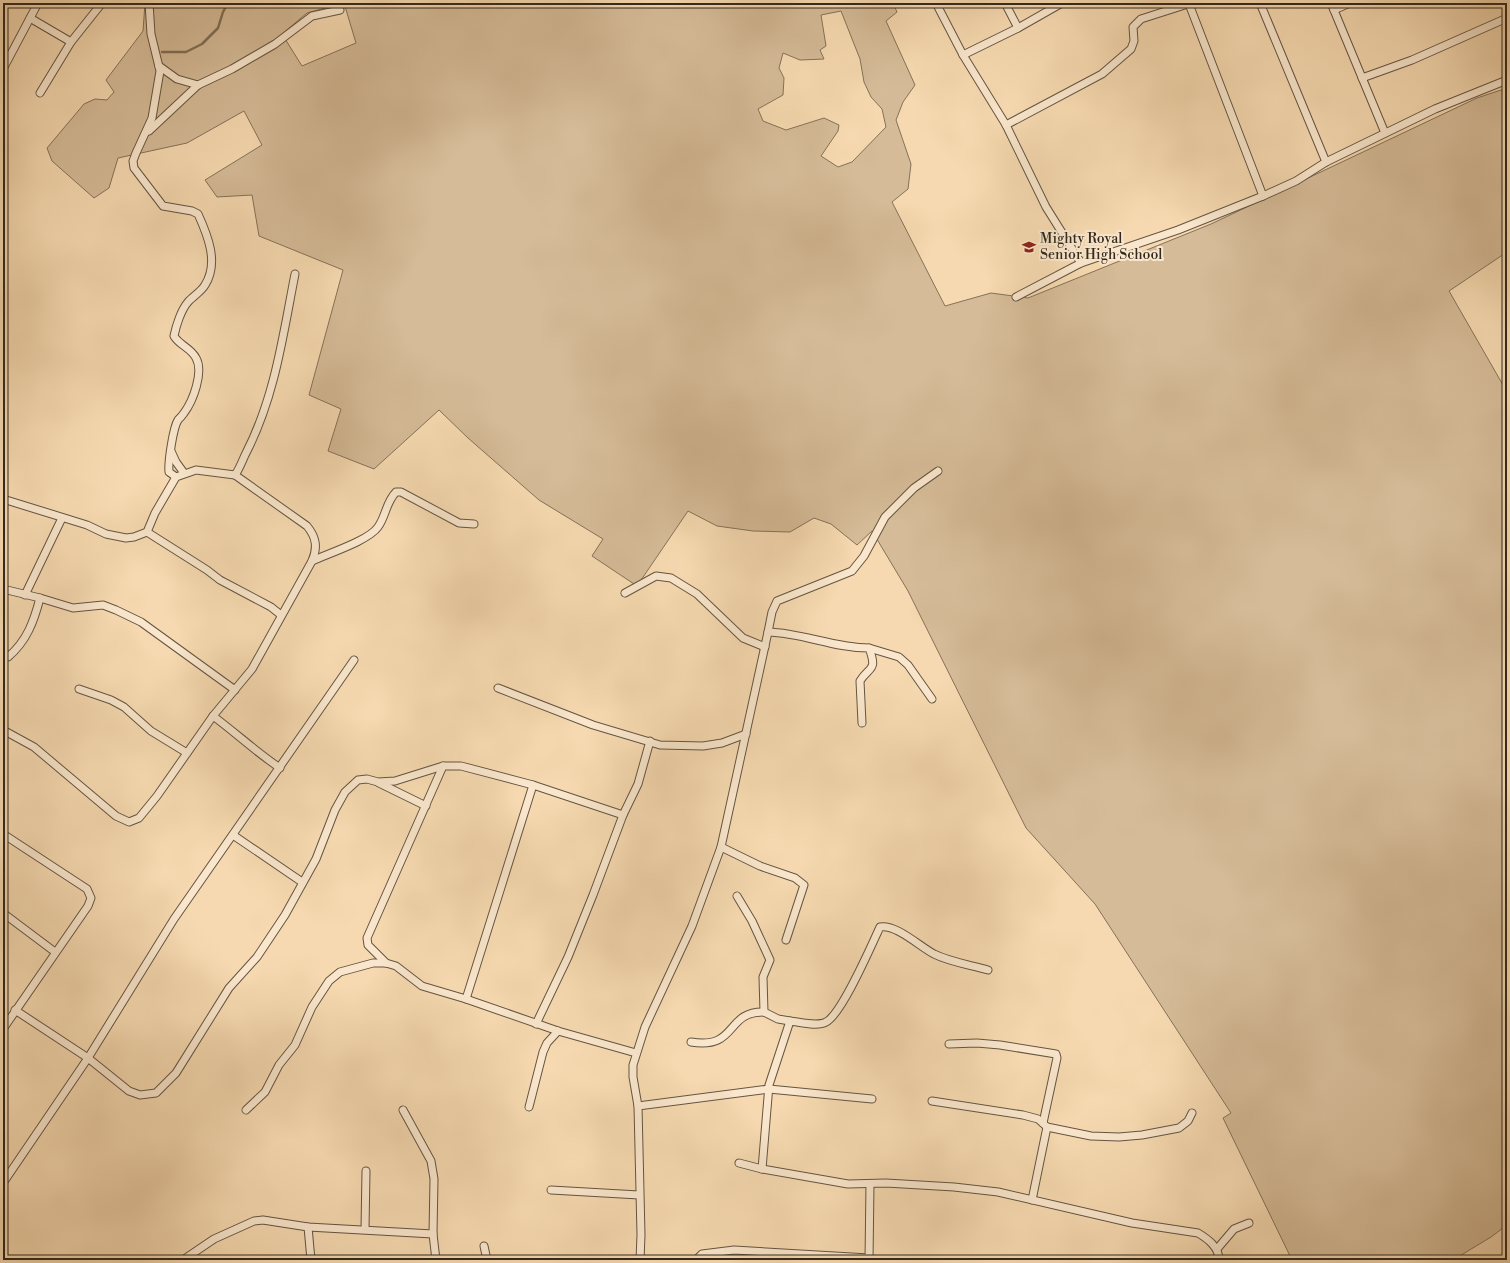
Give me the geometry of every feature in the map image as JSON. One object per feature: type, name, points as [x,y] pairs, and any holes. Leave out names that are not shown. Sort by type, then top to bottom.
[{"type":"street","points":[[3,68],[38,3]]},
{"type":"street","points":[[40,94],[71,42],[102,3]]},
{"type":"street","points":[[149,3],[151,34],[159,66],[155,108],[147,132],[133,161],[134,168],[163,206],[192,211],[198,214],[206,232],[213,262],[212,273],[205,285],[188,302],[174,336],[177,341],[188,349],[196,358],[199,369],[191,401],[178,421],[168,463],[169,472],[176,477]]},
{"type":"street","points":[[936,3],[963,55],[1006,125],[1046,207],[1081,263]]},
{"type":"street","points":[[1005,3],[1018,28]]},
{"type":"street","points":[[963,55],[1018,28],[1062,3]]},
{"type":"street","points":[[1006,125],[1102,74],[1131,49],[1134,41],[1134,27],[1141,19],[1190,3],[1263,196]]},
{"type":"street","points":[[1260,3],[1326,162]]},
{"type":"street","points":[[1331,3],[1385,133]]},
{"type":"street","points":[[1334,10],[1350,3]]},
{"type":"street","points":[[147,132],[198,85],[232,69],[275,44],[312,16],[340,10]]},
{"type":"street","points":[[30,18],[71,42]]},
{"type":"street","points":[[1362,78],[1412,60],[1507,18]]},
{"type":"street","points":[[159,66],[177,79],[198,85]]},
{"type":"street","points":[[1016,297],[1081,263],[1178,230],[1263,196],[1296,180],[1326,162],[1435,109],[1507,80]]},
{"type":"street","points":[[235,475],[255,437],[268,403],[276,372],[295,274]]},
{"type":"street","points":[[171,450],[176,462],[184,473]]},
{"type":"street","points":[[3,499],[88,525],[106,534],[126,538],[134,537],[147,532],[155,513],[176,477],[196,470],[235,475],[278,504],[313,533],[316,542],[312,561],[252,669],[213,716],[139,818],[129,822],[116,816],[71,776],[34,746],[3,730]]},
{"type":"street","points":[[640,1260],[641,1235],[638,1106],[633,1078],[636,1053],[645,1027],[692,926],[721,847],[772,612],[777,601],[852,571],[864,556],[885,517],[914,488],[938,471]]},
{"type":"street","points":[[312,561],[369,536],[378,526],[383,512],[396,492],[401,492],[459,523],[474,524]]},
{"type":"street","points":[[25,595],[62,518]]},
{"type":"street","points":[[147,532],[207,570],[220,580],[271,607],[282,615]]},
{"type":"street","points":[[625,593],[656,576],[670,578],[697,594],[743,638],[765,647]]},
{"type":"street","points":[[3,589],[73,608],[103,605],[116,610],[142,622],[235,690]]},
{"type":"street","points":[[3,656],[8,657],[19,647],[33,622],[40,598]]},
{"type":"street","points":[[768,632],[780,632],[845,647],[868,648],[899,657],[908,665],[932,700]]},
{"type":"street","points":[[862,723],[860,682],[872,667],[873,661],[868,648]]},
{"type":"street","points":[[3,1183],[88,1058],[174,919],[354,660]]},
{"type":"street","points":[[498,688],[593,725],[667,746],[703,746],[722,743],[746,734]]},
{"type":"street","points":[[79,689],[111,700],[124,707],[151,731],[187,753]]},
{"type":"street","points":[[213,716],[256,752],[280,768]]},
{"type":"street","points":[[536,1024],[568,957],[623,815],[638,784],[650,741]]},
{"type":"street","points":[[378,782],[396,781],[443,766],[461,766],[533,785],[623,815]]},
{"type":"street","points":[[443,766],[367,938],[368,945],[386,962],[396,966],[422,986],[466,999],[544,1027],[636,1053]]},
{"type":"street","points":[[15,1010],[88,1058],[124,1087],[140,1095],[156,1093],[176,1073],[229,988],[257,957],[285,915],[316,859],[335,810],[345,792],[358,780],[367,779],[378,782],[426,806]]},
{"type":"street","points":[[466,999],[533,785]]},
{"type":"street","points":[[3,834],[88,889],[91,898],[88,906],[3,1029]]},
{"type":"street","points":[[233,835],[302,882]]},
{"type":"street","points":[[721,847],[760,866],[795,878],[804,885],[786,940]]},
{"type":"street","points":[[737,896],[752,922],[770,960],[763,977],[764,1012]]},
{"type":"street","points":[[3,913],[56,952]]},
{"type":"street","points":[[691,1042],[704,1044],[715,1042],[722,1038],[737,1021],[745,1015],[755,1012],[764,1012],[778,1019],[790,1021],[822,1024],[828,1022],[836,1012],[845,996],[880,927],[887,926],[897,930],[936,955],[988,970]]},
{"type":"street","points":[[246,1110],[265,1092],[279,1065],[295,1045],[312,1007],[329,981],[340,972],[373,963],[386,962]]},
{"type":"street","points":[[762,1169],[769,1089],[790,1021]]},
{"type":"street","points":[[544,1027],[547,1043]]},
{"type":"street","points":[[529,1107],[543,1052],[547,1043],[558,1031]]},
{"type":"street","points":[[949,1044],[977,1043],[1000,1045],[1056,1054],[1057,1058],[1032,1200]]},
{"type":"street","points":[[638,1106],[769,1089],[872,1099]]},
{"type":"street","points":[[932,1102],[1023,1115],[1038,1119],[1045,1125],[1092,1136],[1142,1136],[1179,1128],[1188,1121],[1192,1113]]},
{"type":"street","points":[[403,1110],[431,1161],[434,1178],[432,1234],[436,1260]]},
{"type":"street","points":[[739,1162],[762,1169],[848,1184],[886,1183],[954,1187],[998,1192],[1132,1223],[1198,1233],[1217,1249],[1219,1260]]},
{"type":"street","points":[[366,1171],[366,1229]]},
{"type":"street","points":[[696,1260],[702,1254],[734,1250],[869,1259],[870,1184]]},
{"type":"street","points":[[551,1190],[639,1195]]},
{"type":"street","points":[[183,1260],[214,1239],[254,1221],[263,1220],[308,1227],[366,1229],[432,1234]]},
{"type":"street","points":[[1217,1249],[1234,1229],[1249,1223]]},
{"type":"street","points":[[308,1227],[311,1260]]},
{"type":"street","points":[[484,1246],[487,1260]]},
{"type":"shaded area","points":[[145,3],[343,3],[307,13],[282,34],[302,66],[356,43],[344,3],[893,3],[897,12],[886,21],[915,85],[903,102],[896,120],[911,164],[908,189],[892,202],[945,306],[991,293],[1028,298],[1211,224],[1477,98],[1507,88],[1507,252],[1449,291],[1507,392],[1507,1225],[1491,1237],[1453,1260],[1292,1260],[1223,1118],[1231,1113],[1095,904],[1026,828],[908,591],[872,531],[857,545],[831,524],[814,518],[790,532],[753,531],[717,526],[688,511],[637,586],[592,556],[603,539],[539,500],[468,438],[439,410],[374,469],[328,451],[341,409],[309,395],[343,270],[259,236],[252,195],[217,197],[205,180],[262,145],[244,111],[187,143],[118,158],[109,188],[94,198],[52,161],[47,148],[84,104],[95,99],[107,100],[114,92],[106,80],[143,31]],"holes":[[[841,11],[860,59],[864,82],[871,97],[882,109],[886,127],[852,162],[838,167],[821,156],[838,131],[839,125],[824,118],[786,130],[763,121],[758,109],[783,95],[784,78],[779,68],[783,53],[800,60],[824,59],[820,50],[826,46],[821,15]]]},
{"type":"waterway","points":[[162,52],[186,52],[202,44],[218,28],[223,12],[228,3]]},
{"type":"place","name":"Mighty Royal Senior High School","points":[[1029,247]]}]
